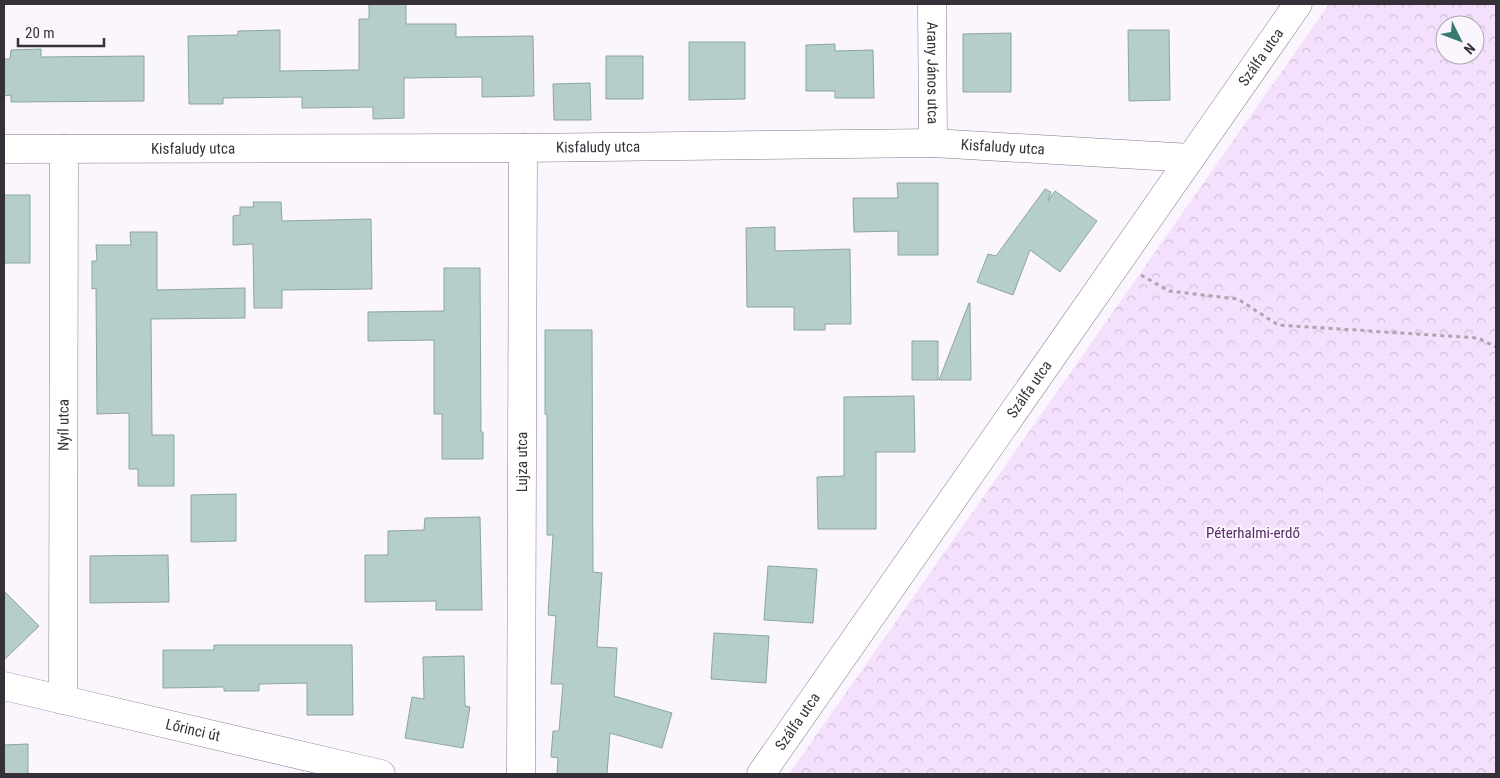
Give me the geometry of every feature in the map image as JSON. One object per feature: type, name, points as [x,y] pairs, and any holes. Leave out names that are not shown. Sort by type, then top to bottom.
[{"type":"street","name":"Arany János utca","points":[[932,4],[933,143]]},
{"type":"street","name":"Szálfa utca","points":[[761,774],[1298,4]]},
{"type":"street","name":"Kisfaludy utca","points":[[4,150],[523,148],[933,143],[1191,158]]},
{"type":"street","name":"Lujza utca","points":[[521,774],[523,148]]},
{"type":"street","name":"Nyíl utca","points":[[63,700],[64,149]]},
{"type":"street","name":"Lőrinci út","points":[[4,686],[381,774]]},
{"type":"path","points":[[1139,274],[1170,291],[1238,299],[1278,325],[1478,338],[1496,348]]},
{"type":"green space","name":"Péterhalmi-erdő","points":[[1329,4],[1496,4],[1496,774],[789,774]]},
{"type":"building","points":[[369,4],[406,4],[406,24],[456,24],[456,37],[533,36],[534,96],[482,97],[482,77],[404,78],[404,118],[373,119],[373,107],[302,108],[302,97],[223,98],[223,104],[189,104],[188,36],[238,35],[238,31],[280,30],[280,71],[359,70],[359,19],[369,19]]},
{"type":"building","points":[[1128,30],[1169,30],[1170,100],[1129,101]]},
{"type":"building","points":[[1011,33],[1011,92],[963,92],[963,34]]},
{"type":"building","points":[[689,42],[745,42],[745,99],[689,100]]},
{"type":"building","points":[[835,44],[835,51],[873,50],[874,98],[835,98],[835,91],[806,91],[806,45]]},
{"type":"building","points":[[41,49],[41,57],[144,56],[144,101],[11,102],[11,95],[4,96],[4,59],[10,59],[11,50]]},
{"type":"building","points":[[606,56],[643,56],[643,99],[606,99]]},
{"type":"building","points":[[590,83],[591,120],[554,120],[553,84]]},
{"type":"building","points":[[897,183],[938,183],[938,255],[898,255],[898,231],[854,232],[853,198],[898,198]]},
{"type":"building","points":[[1045,189],[1051,192],[1048,201],[1055,191],[1097,221],[1060,272],[1030,250],[1013,295],[977,282],[988,254],[996,256]]},
{"type":"building","points":[[4,195],[30,195],[30,263],[4,263]]},
{"type":"building","points":[[253,202],[281,202],[282,221],[371,219],[372,289],[282,290],[282,308],[254,308],[253,244],[233,245],[233,216],[240,215],[240,207],[254,207]]},
{"type":"building","points":[[775,227],[775,251],[850,249],[851,324],[825,324],[825,330],[794,330],[794,307],[747,307],[746,228]]},
{"type":"building","points":[[130,232],[157,232],[157,290],[245,288],[245,318],[151,319],[152,435],[174,435],[174,486],[138,486],[138,469],[129,469],[129,413],[97,414],[96,288],[92,289],[92,261],[97,261],[96,245],[131,245]]},
{"type":"building","points":[[444,268],[480,268],[481,432],[483,432],[483,459],[442,459],[442,414],[434,414],[434,340],[368,341],[368,312],[444,311]]},
{"type":"building","points":[[969,303],[971,380],[939,380]]},
{"type":"building","points":[[545,330],[592,330],[593,572],[602,573],[597,647],[617,648],[614,696],[672,713],[662,748],[610,733],[607,774],[557,774],[558,758],[551,757],[553,731],[559,731],[563,684],[551,684],[556,616],[548,615],[553,535],[547,535]]},
{"type":"building","points":[[912,341],[938,341],[938,380],[912,380]]},
{"type":"building","points":[[914,396],[915,452],[876,452],[876,529],[818,529],[817,477],[844,476],[844,397]]},
{"type":"building","points":[[236,494],[236,541],[191,542],[191,495]]},
{"type":"building","points":[[480,517],[482,610],[436,610],[436,601],[365,602],[365,555],[388,555],[388,531],[424,530],[425,518]]},
{"type":"building","points":[[168,555],[169,602],[90,603],[90,556]]},
{"type":"building","points":[[768,566],[817,569],[813,623],[764,620]]},
{"type":"building","points":[[4,591],[39,626],[4,660]]},
{"type":"building","points":[[714,633],[769,636],[766,683],[711,679]]},
{"type":"building","points":[[214,645],[352,645],[353,715],[307,715],[307,683],[259,684],[259,691],[224,691],[224,687],[163,688],[163,650],[214,650]]},
{"type":"building","points":[[464,656],[465,706],[470,707],[463,748],[405,738],[412,697],[424,699],[423,657]]},
{"type":"building","points":[[28,744],[28,774],[4,774],[4,745]]}]
